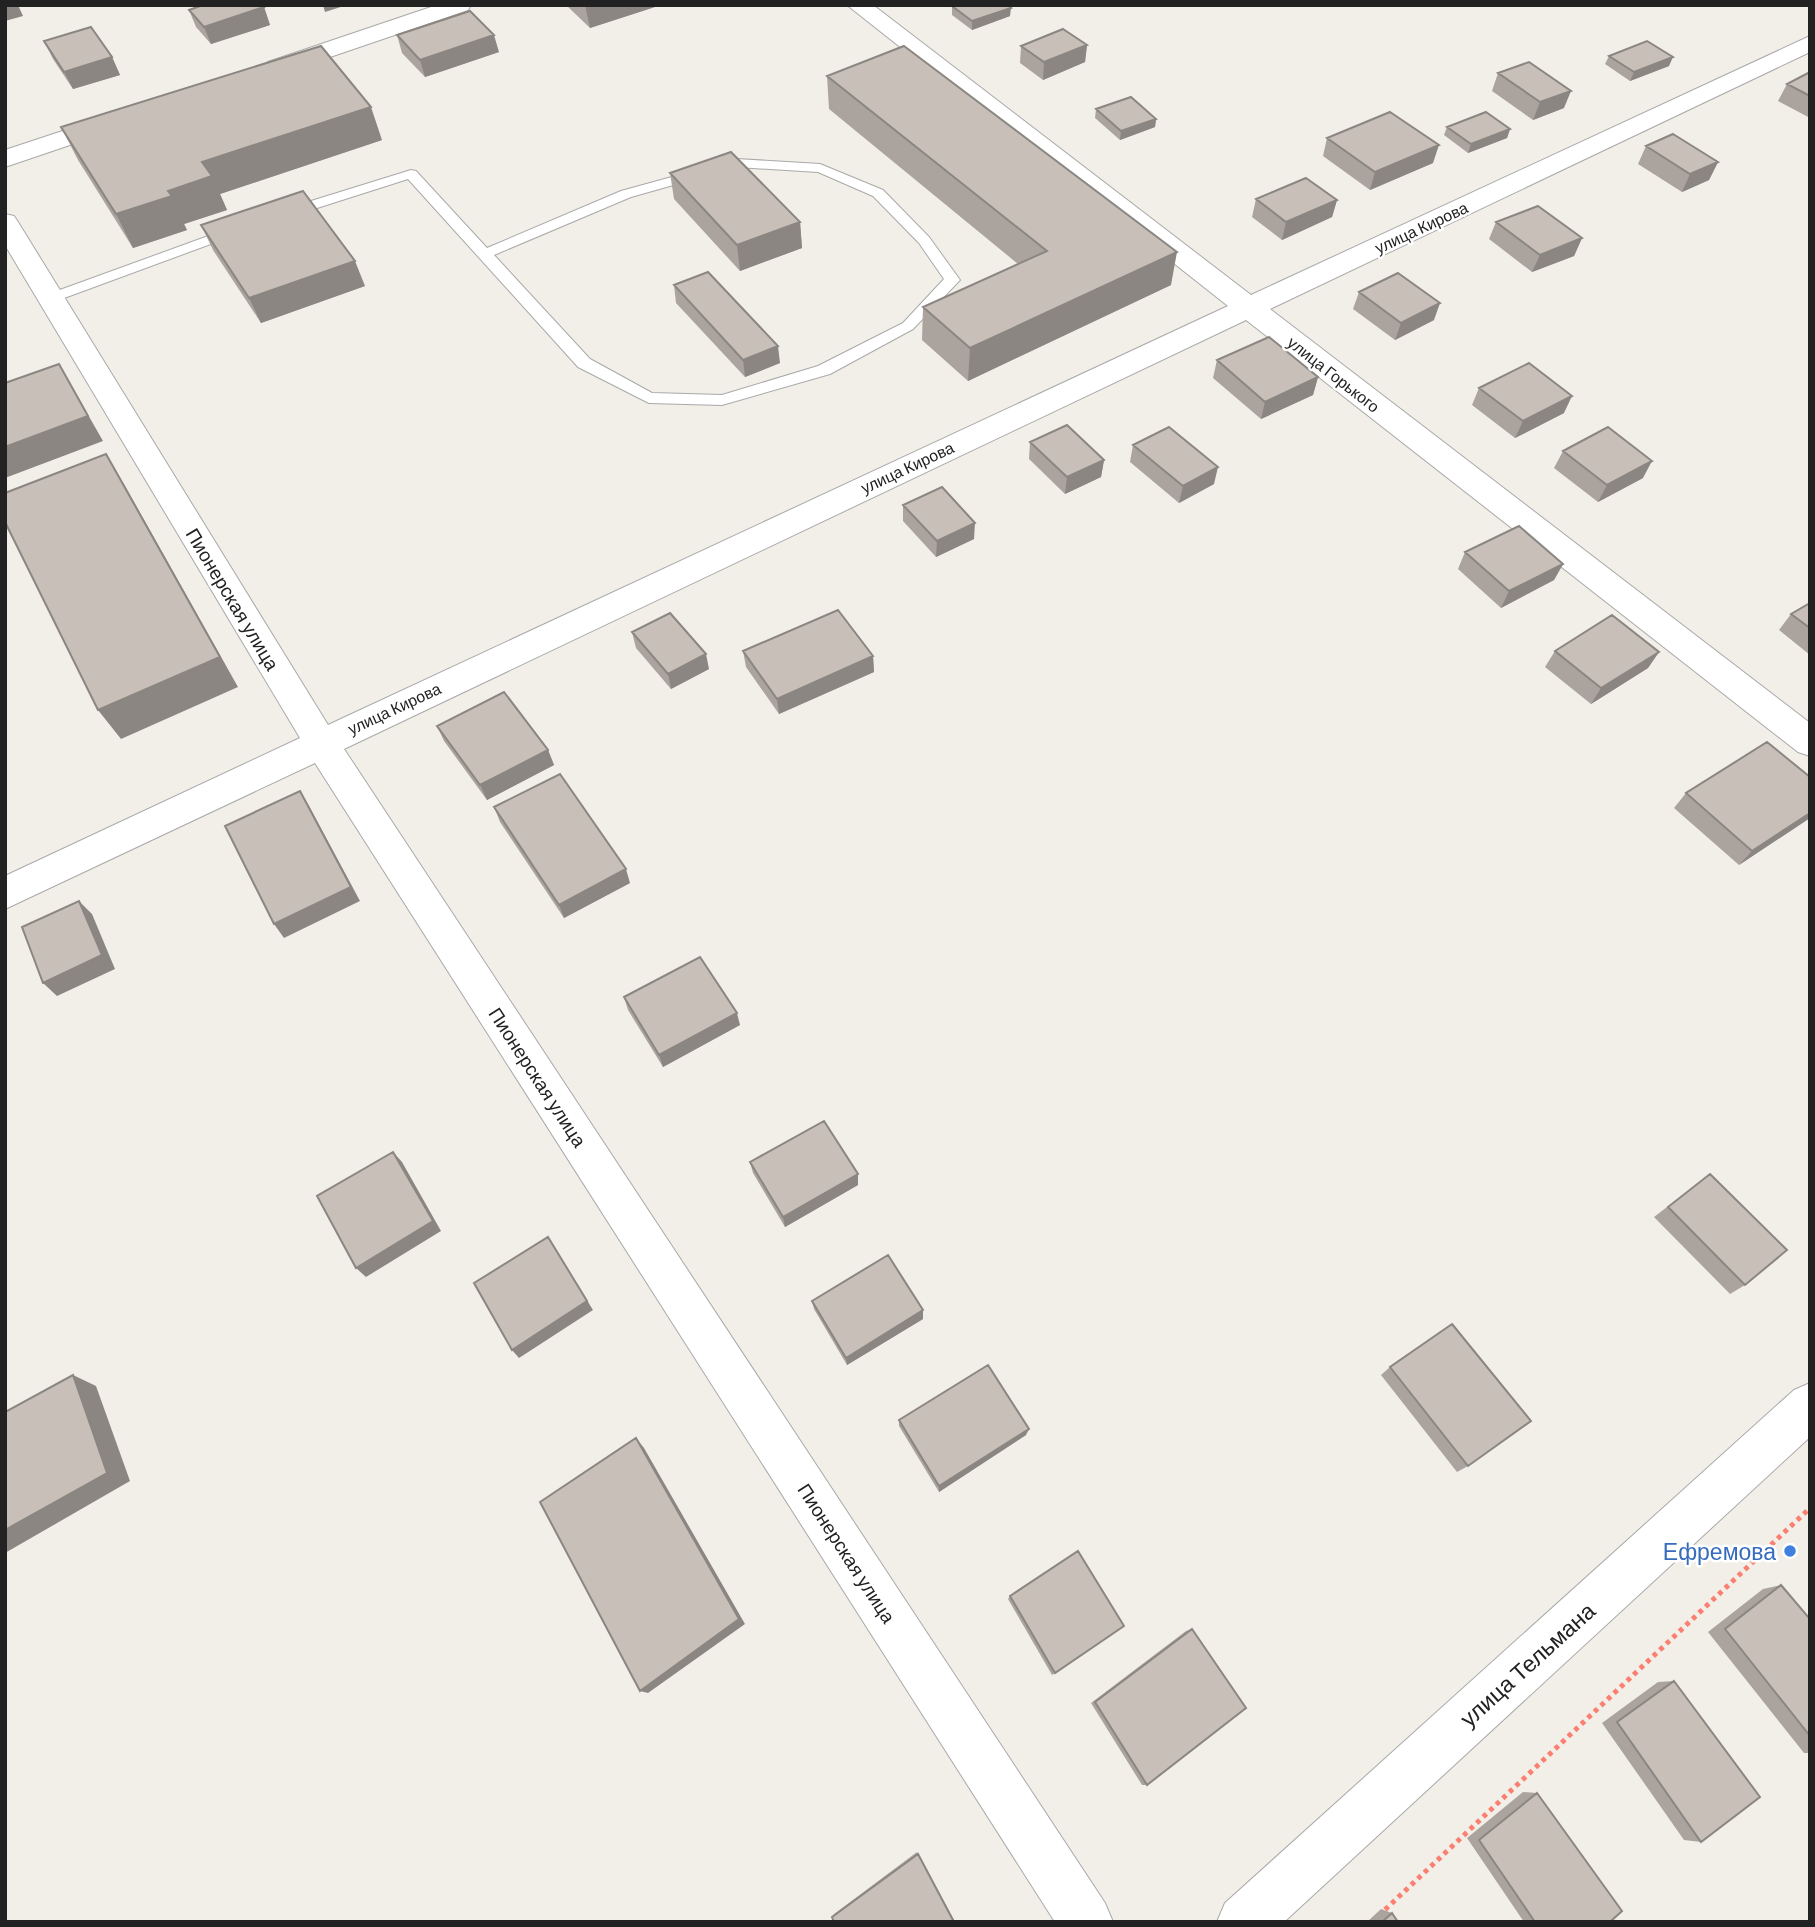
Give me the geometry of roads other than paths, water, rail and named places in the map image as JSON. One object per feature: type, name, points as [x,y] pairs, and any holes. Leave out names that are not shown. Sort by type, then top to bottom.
[{"type":"street","points":[[252,76],[460,5]]},
{"type":"street","name":"улица Горького","points":[[858,5],[1810,742]]},
{"type":"street","name":"улица Кирова","points":[[5,892],[1810,43]]},
{"type":"street","points":[[5,159],[135,115]]},
{"type":"street","name":"Пионерская улица","points":[[5,222],[320,742],[1086,1922]]},
{"type":"street","name":"улица Тельмана","points":[[1244,1922],[1810,1406]]},
{"type":"lane","points":[[273,217],[411,174],[484,254],[584,363],[649,398],[722,400],[824,370],[908,326],[952,280],[924,240],[878,193],[820,168],[737,163],[626,194],[484,254]]},
{"type":"lane","points":[[51,298],[247,226]]},
{"type":"place","name":"Ефремова","points":[[1790,1551]]}]
